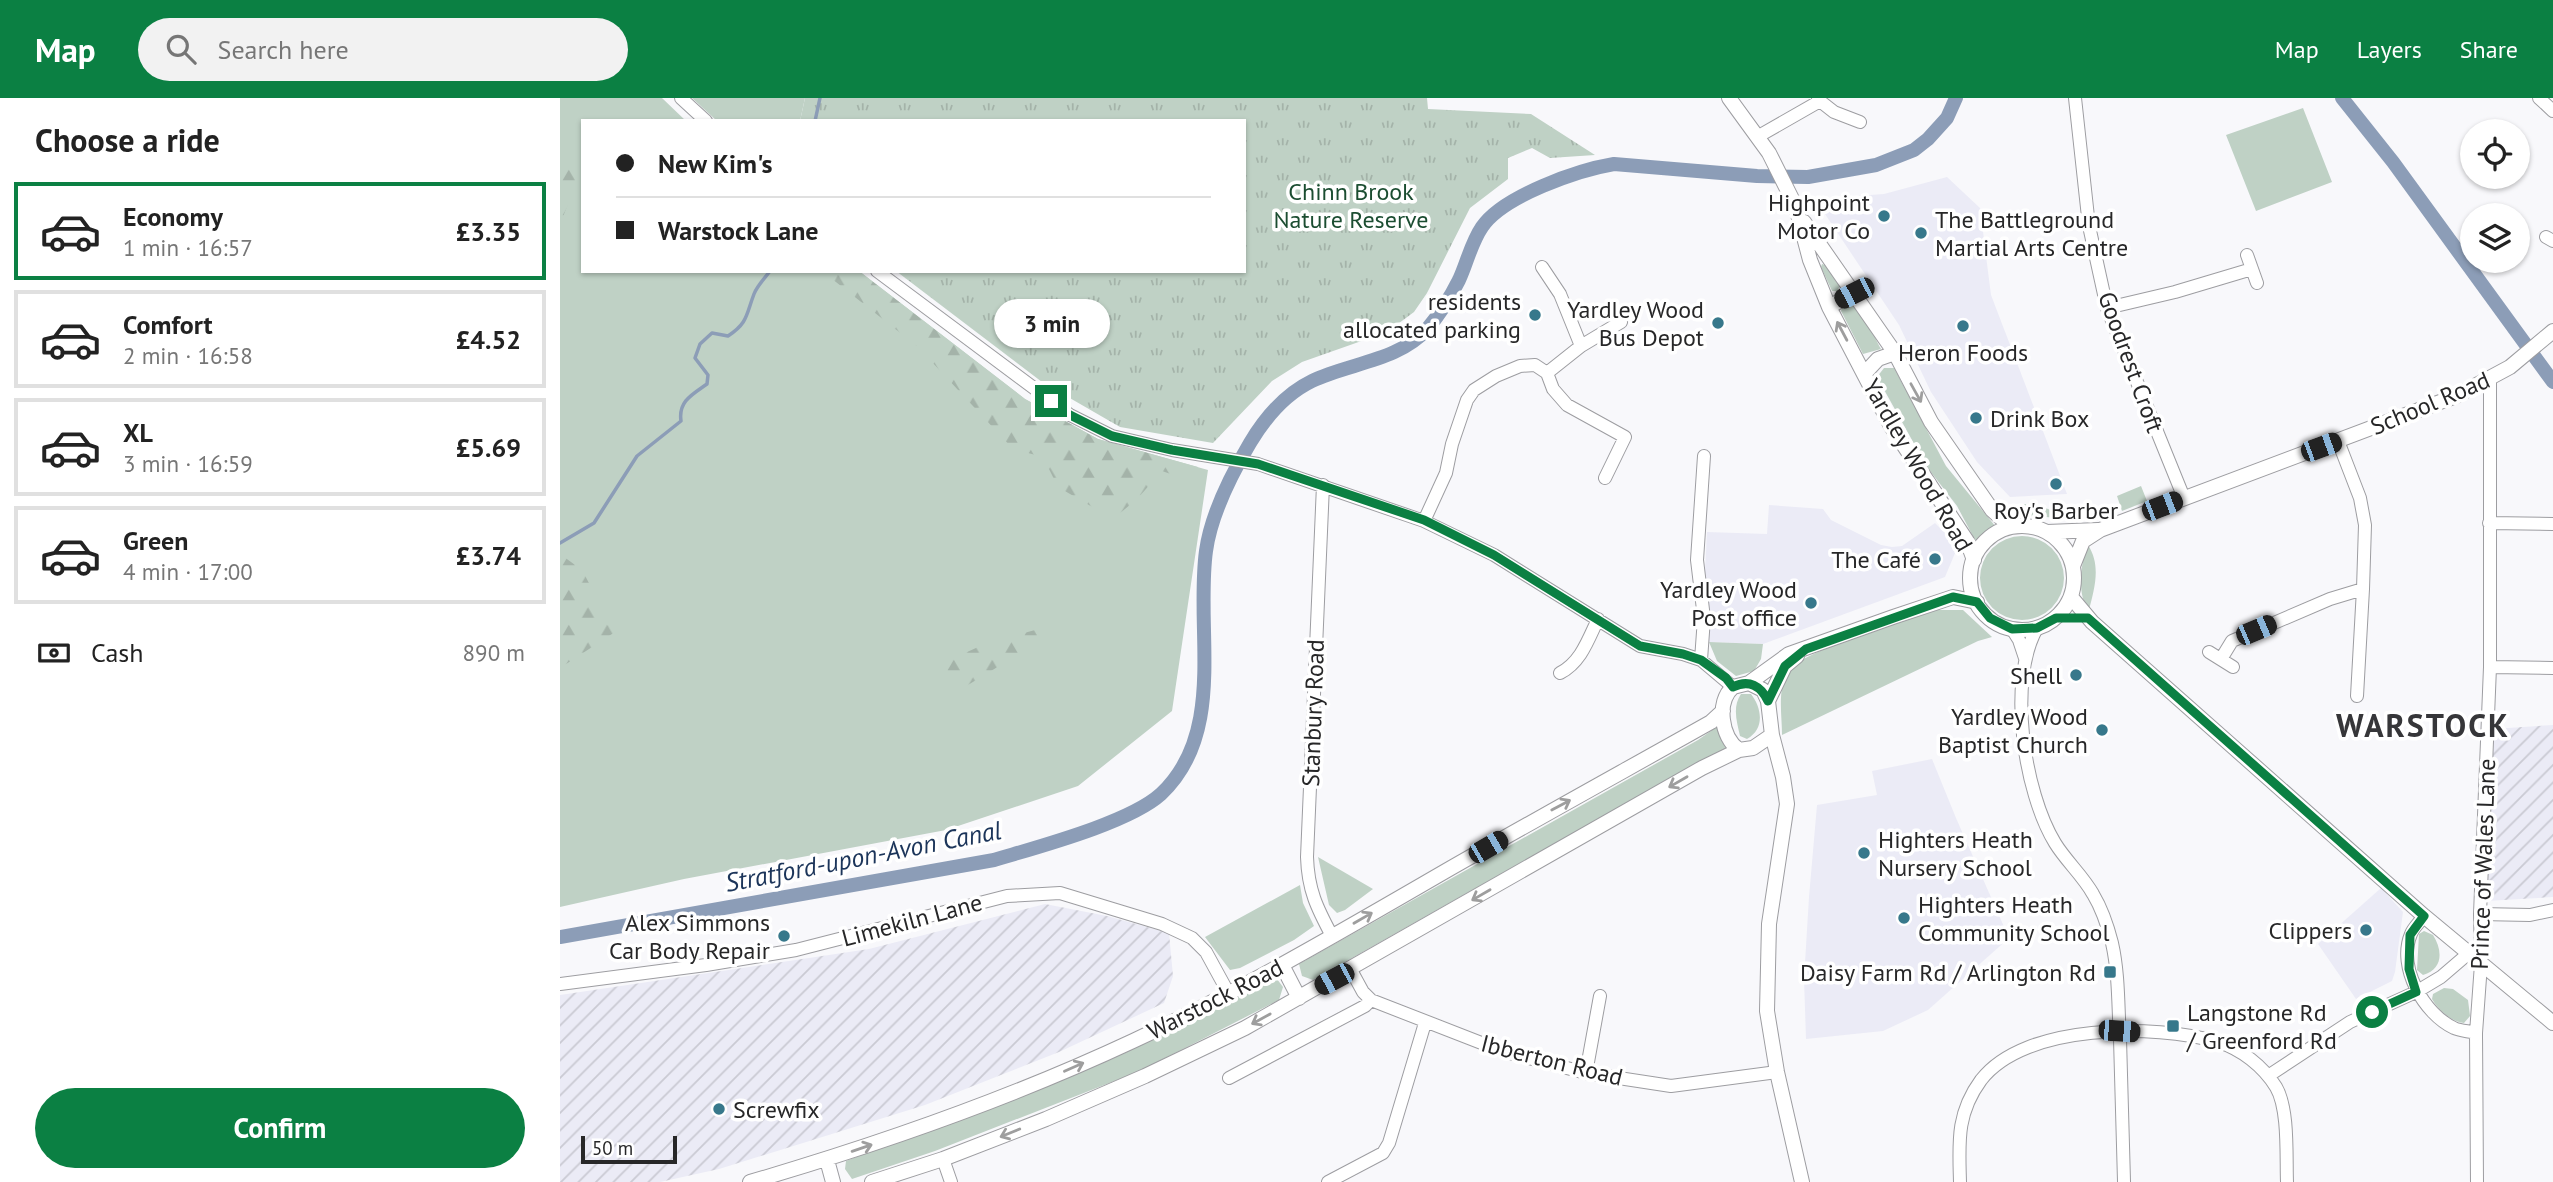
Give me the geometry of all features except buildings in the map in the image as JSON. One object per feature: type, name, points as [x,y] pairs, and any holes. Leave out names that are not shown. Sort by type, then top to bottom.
[{"type":"street","points":[[681,98],[704,119]]},
{"type":"street","name":"Yardley Wood Road","points":[[1729,98],[1771,157],[1798,211],[1895,354],[1931,422],[1992,510],[2011,527]]},
{"type":"street","name":"Goodrest Croft","points":[[2075,98],[2089,226],[2106,308],[2183,498]]},
{"type":"street","points":[[2539,98],[2553,111]]},
{"type":"street","points":[[1757,137],[1819,100],[1834,112],[1860,122]]},
{"type":"street","name":"Yardley Wood Road","points":[[1798,211],[1810,260],[1829,307],[1891,426],[1967,541],[1974,560]]},
{"type":"street","points":[[2246,255],[2258,283]]},
{"type":"street","points":[[1542,267],[1560,294],[1581,346]]},
{"type":"street","points":[[2106,308],[2175,292],[2252,269]]},
{"type":"street","points":[[880,273],[1070,415],[1112,436],[1172,450],[1258,464],[1424,520],[1494,555],[1640,646],[1701,660],[1726,678],[1733,687]]},
{"type":"street","points":[[1829,307],[1854,293]]},
{"type":"street","points":[[1547,373],[1581,346],[1621,322]]},
{"type":"street","name":"School Road","points":[[2073,566],[2083,541],[2099,530],[2456,396],[2510,367],[2553,331]]},
{"type":"street","points":[[1864,373],[1878,359],[1895,354]]},
{"type":"street","points":[[1424,520],[1446,473],[1452,444],[1467,400],[1474,390],[1496,376],[1520,366],[1535,365],[1547,373],[1553,389],[1567,405],[1625,437],[1605,478]]},
{"type":"street","name":"Prince of Wales Lane","points":[[2477,1182],[2476,1033],[2482,964],[2480,914],[2490,667],[2490,379]]},
{"type":"street","points":[[2338,441],[2360,498],[2365,524],[2357,696]]},
{"type":"street","points":[[1701,660],[1704,618],[1697,560],[1704,456]]},
{"type":"street","name":"Stanbury Road","points":[[1323,485],[1307,880],[1314,902],[1332,936]]},
{"type":"street","points":[[2489,523],[2553,524]]},
{"type":"street","points":[[2012,629],[2037,628],[2056,618],[2071,597],[2074,578],[2073,566],[2065,548],[2047,532],[2027,526],[2011,527],[1991,537],[1974,560],[1971,578],[1977,602],[1990,618],[2012,629],[2020,640],[2026,658]]},
{"type":"street","name":"School Road","points":[[2047,532],[2099,530]]},
{"type":"street","points":[[1780,765],[1733,746],[1726,732],[1723,711],[1725,696],[1733,687],[1749,683],[1789,654],[1953,597],[1971,578]]},
{"type":"street","points":[[2221,659],[2232,641],[2330,599],[2364,589]]},
{"type":"street","points":[[1953,597],[1977,602]]},
{"type":"street","points":[[2071,597],[2088,618],[2424,916],[2553,1023]]},
{"type":"street","points":[[2056,618],[2088,618]]},
{"type":"street","points":[[1560,673],[1581,655],[1598,619]]},
{"type":"street","points":[[2037,628],[2029,644],[2022,698],[2029,780],[2038,808],[2055,842],[2092,892],[2112,945],[2118,989],[2124,1182]]},
{"type":"street","points":[[1768,701],[1785,666],[1806,649]]},
{"type":"street","points":[[2208,652],[2233,667]]},
{"type":"street","points":[[2490,667],[2553,668]]},
{"type":"street","points":[[1749,683],[1763,691],[1768,701],[1787,810],[1769,924],[1767,1011],[1777,1072],[1802,1182]]},
{"type":"street","name":"Warstock Road","points":[[750,1182],[827,1160],[928,1125],[1033,1085],[1133,1041],[1282,965],[1712,722],[1723,711]]},
{"type":"street","points":[[1746,749],[1763,743],[1772,734]]},
{"type":"street","name":"Warstock Road","points":[[872,1182],[943,1159],[1145,1076],[1244,1028],[1351,970],[1702,768],[1746,749]]},
{"type":"street","name":"Limekiln Lane","points":[[560,984],[796,950],[1007,896],[1060,893],[1162,924],[1192,938],[1206,952],[1229,993]]},
{"type":"street","points":[[2480,914],[2530,915],[2553,910]]},
{"type":"street","points":[[2424,916],[2410,935],[2409,969],[2416,992],[2431,1012],[2454,1028],[2476,1033]]},
{"type":"street","points":[[2268,1076],[2350,1022],[2416,992],[2441,977],[2469,953]]},
{"type":"street","points":[[1282,965],[1299,998]]},
{"type":"street","points":[[1229,1078],[1365,1006],[1371,1000],[1363,992],[1351,970]]},
{"type":"street","points":[[1586,1073],[1600,996]]},
{"type":"street","name":"Ibberton Road","points":[[1371,1000],[1502,1051],[1586,1073],[1671,1086],[1777,1072]]},
{"type":"street","points":[[1328,1182],[1383,1153],[1389,1143],[1425,1023]]},
{"type":"street","points":[[1960,1182],[1958,1132],[1966,1104],[1982,1079],[2003,1058],[2030,1045],[2068,1035],[2119,1031],[2219,1042],[2251,1059],[2278,1091],[2284,1118],[2287,1182]]},
{"type":"street","points":[[1244,1053],[1251,1066]]},
{"type":"street","points":[[943,1159],[951,1182]]},
{"type":"street","points":[[827,1160],[833,1182]]},
{"type":"shaded area","points":[[1947,177],[1980,208],[1991,295],[2067,494],[2010,497],[1977,462],[1931,392],[1899,325],[1815,199],[1884,194]]},
{"type":"shaded area","points":[[1769,505],[1823,509],[1831,520],[1881,545],[1892,547],[1902,546],[1935,523],[1958,546],[1945,577],[1763,644],[1709,642],[1705,571],[1707,532],[1767,534]]},
{"type":"shaded area","points":[[2553,725],[2553,897],[2486,901],[2493,729]]},
{"type":"shaded area","name":"Highters Heath Community School","points":[[1932,759],[2009,938],[1928,1010],[1883,1031],[1806,1039],[1804,979],[1817,805],[1877,795],[1872,771]]},
{"type":"shaded area","points":[[2381,888],[2403,912],[2395,972],[2392,981],[2356,999],[2318,944]]},
{"type":"shaded area","points":[[1045,904],[1107,916],[1169,933],[1173,976],[1164,1003],[1059,1052],[925,1105],[719,1169],[660,1182],[560,1182],[560,995],[869,949]]},
{"type":"green space","points":[[560,98],[662,98],[684,119],[581,119],[581,273],[862,273],[1025,399],[1098,439],[1208,470],[1172,711],[1078,786],[946,830],[684,879],[560,907]]},
{"type":"green space","points":[[692,98],[805,98],[800,119],[715,119]]},
{"type":"green space","name":"Chinn Brook Nature Reserve","points":[[805,98],[1427,98],[1428,109],[1531,114],[1595,155],[1550,158],[1532,148],[1508,158],[1508,179],[1470,208],[1427,293],[1414,312],[1387,332],[1302,362],[1272,381],[1213,443],[1120,427],[1042,382],[899,273],[1246,273],[1246,119],[800,119]]},
{"type":"green space","points":[[2303,108],[2332,182],[2256,211],[2226,135]]},
{"type":"green space","points":[[560,152],[579,177],[560,224]]},
{"type":"green space","points":[[1822,264],[1840,286],[1837,291],[1832,291]]},
{"type":"green space","points":[[825,273],[862,273],[1025,399],[1098,439],[1198,467],[1191,481],[1162,471],[1137,499],[1113,519],[1058,487],[1043,457],[1013,449],[918,347]]},
{"type":"green space","points":[[1848,303],[1859,310],[1881,349],[1863,354],[1841,311]]},
{"type":"green space","points":[[1884,368],[1894,368],[1946,466],[1996,527],[1976,542],[1957,506],[1927,467],[1877,377]]},
{"type":"green space","points":[[2141,486],[2147,501],[2122,511],[2117,496]]},
{"type":"green space","points":[[2026,504],[2043,507],[2063,515],[2065,519],[2008,513],[2000,508]]},
{"type":"green space","points":[[2022,536],[2038,539],[2052,548],[2061,562],[2064,578],[2061,594],[2052,608],[2038,617],[2022,620],[2006,617],[1992,608],[1983,594],[1980,578],[1983,562],[1992,548],[2006,539]]},
{"type":"green space","points":[[2088,545],[2096,568],[2089,610],[2081,587],[2083,560]]},
{"type":"green space","points":[[560,554],[582,570],[615,632],[560,668]]},
{"type":"green space","points":[[1937,610],[1963,610],[1992,637],[1978,641],[1782,735],[1782,686],[1788,671],[1796,663],[1856,637]]},
{"type":"green space","points":[[1035,630],[1040,641],[963,688],[955,686],[944,672],[945,662],[987,643]]},
{"type":"green space","points":[[1709,642],[1763,644],[1761,659],[1754,671],[1736,676],[1717,661]]},
{"type":"green space","points":[[1741,694],[1751,694],[1758,706],[1760,718],[1757,730],[1747,739],[1740,736],[1737,720],[1736,709]]},
{"type":"green space","points":[[1718,726],[1728,749],[1664,782],[1313,980],[1302,976],[1299,964],[1698,740]]},
{"type":"green space","points":[[1318,857],[1373,889],[1337,913],[1329,905]]},
{"type":"green space","points":[[1300,885],[1303,903],[1314,926],[1294,940],[1240,968],[1230,970],[1205,937]]},
{"type":"green space","points":[[2424,931],[2433,935],[2440,953],[2438,964],[2423,975],[2417,970],[2419,934]]},
{"type":"green space","points":[[1277,979],[1283,987],[1279,1000],[1140,1071],[935,1151],[852,1179],[845,1169],[846,1161],[1111,1056],[1265,982]]},
{"type":"green space","points":[[2444,988],[2453,989],[2468,1000],[2470,1016],[2464,1023],[2446,1015],[2432,999],[2433,994]]},
{"type":"waterway","points":[[815,119],[820,98]]},
{"type":"waterway","name":"Stratford-upon-Avon Canal","points":[[560,937],[994,860],[1082,833],[1146,805],[1161,794],[1181,769],[1194,741],[1201,711],[1204,679],[1206,551],[1212,523],[1223,495],[1250,443],[1276,408],[1302,386],[1326,375],[1388,355],[1416,340],[1452,293],[1478,233],[1492,216],[1506,205],[1542,186],[1614,164],[1757,176],[1808,177],[1876,165],[1914,150],[1928,139],[1947,118],[1956,98]]},
{"type":"waterway","name":"Stratford-upon-Avon Canal","points":[[2342,98],[2393,162],[2553,382]]},
{"type":"waterway","points":[[560,543],[594,523],[637,456],[681,421],[684,403],[707,384],[708,375],[695,358],[700,344],[712,333],[728,336],[739,327],[746,318],[755,291],[768,273]]},
{"type":"place","name":"Highpoint Motor Co","points":[[1884,216]]},
{"type":"place","name":"The Battleground Martial Arts Centre","points":[[1921,233]]},
{"type":"place","name":"residents allocated parking","points":[[1535,315]]},
{"type":"place","name":"Yardley Wood Bus Depot","points":[[1718,323]]},
{"type":"place","name":"Heron Foods","points":[[1963,326]]},
{"type":"place","name":"Drink Box","points":[[1976,418]]},
{"type":"place","name":"Roy's Barber","points":[[2056,484]]},
{"type":"place","name":"The Café","points":[[1935,559]]},
{"type":"place","name":"Yardley Wood Post office","points":[[1811,603]]},
{"type":"place","name":"Shell","points":[[2076,675]]},
{"type":"place","name":"Yardley Wood Baptist Church","points":[[2102,730]]},
{"type":"place","name":"Highters Heath Nursery School","points":[[1864,853]]},
{"type":"place","name":"Highters Heath Community School","points":[[1904,918]]},
{"type":"place","name":"Clippers","points":[[2366,930]]},
{"type":"place","name":"Alex Simmons Car Body Repair","points":[[784,936]]},
{"type":"place","name":"Daisy Farm Rd / Arlington Rd","points":[[2110,972]]},
{"type":"place","name":"Langstone Rd / Greenford Rd","points":[[2173,1026]]},
{"type":"place","name":"Screwfix","points":[[719,1109]]},
{"type":"district","name":"WARSTOCK","points":[[2423,725]]},
{"type":"route","points":[[1051,401],[1070,415],[1112,436],[1172,450],[1258,464],[1424,520],[1494,555],[1640,646],[1701,660],[1726,678],[1733,687],[1740,683],[1755,685],[1763,691],[1768,701],[1785,666],[1806,649],[1953,597],[1977,602],[1990,618],[2012,629],[2037,628],[2056,618],[2088,618],[2424,916],[2410,935],[2409,969],[2416,992],[2372,1012]]}]
